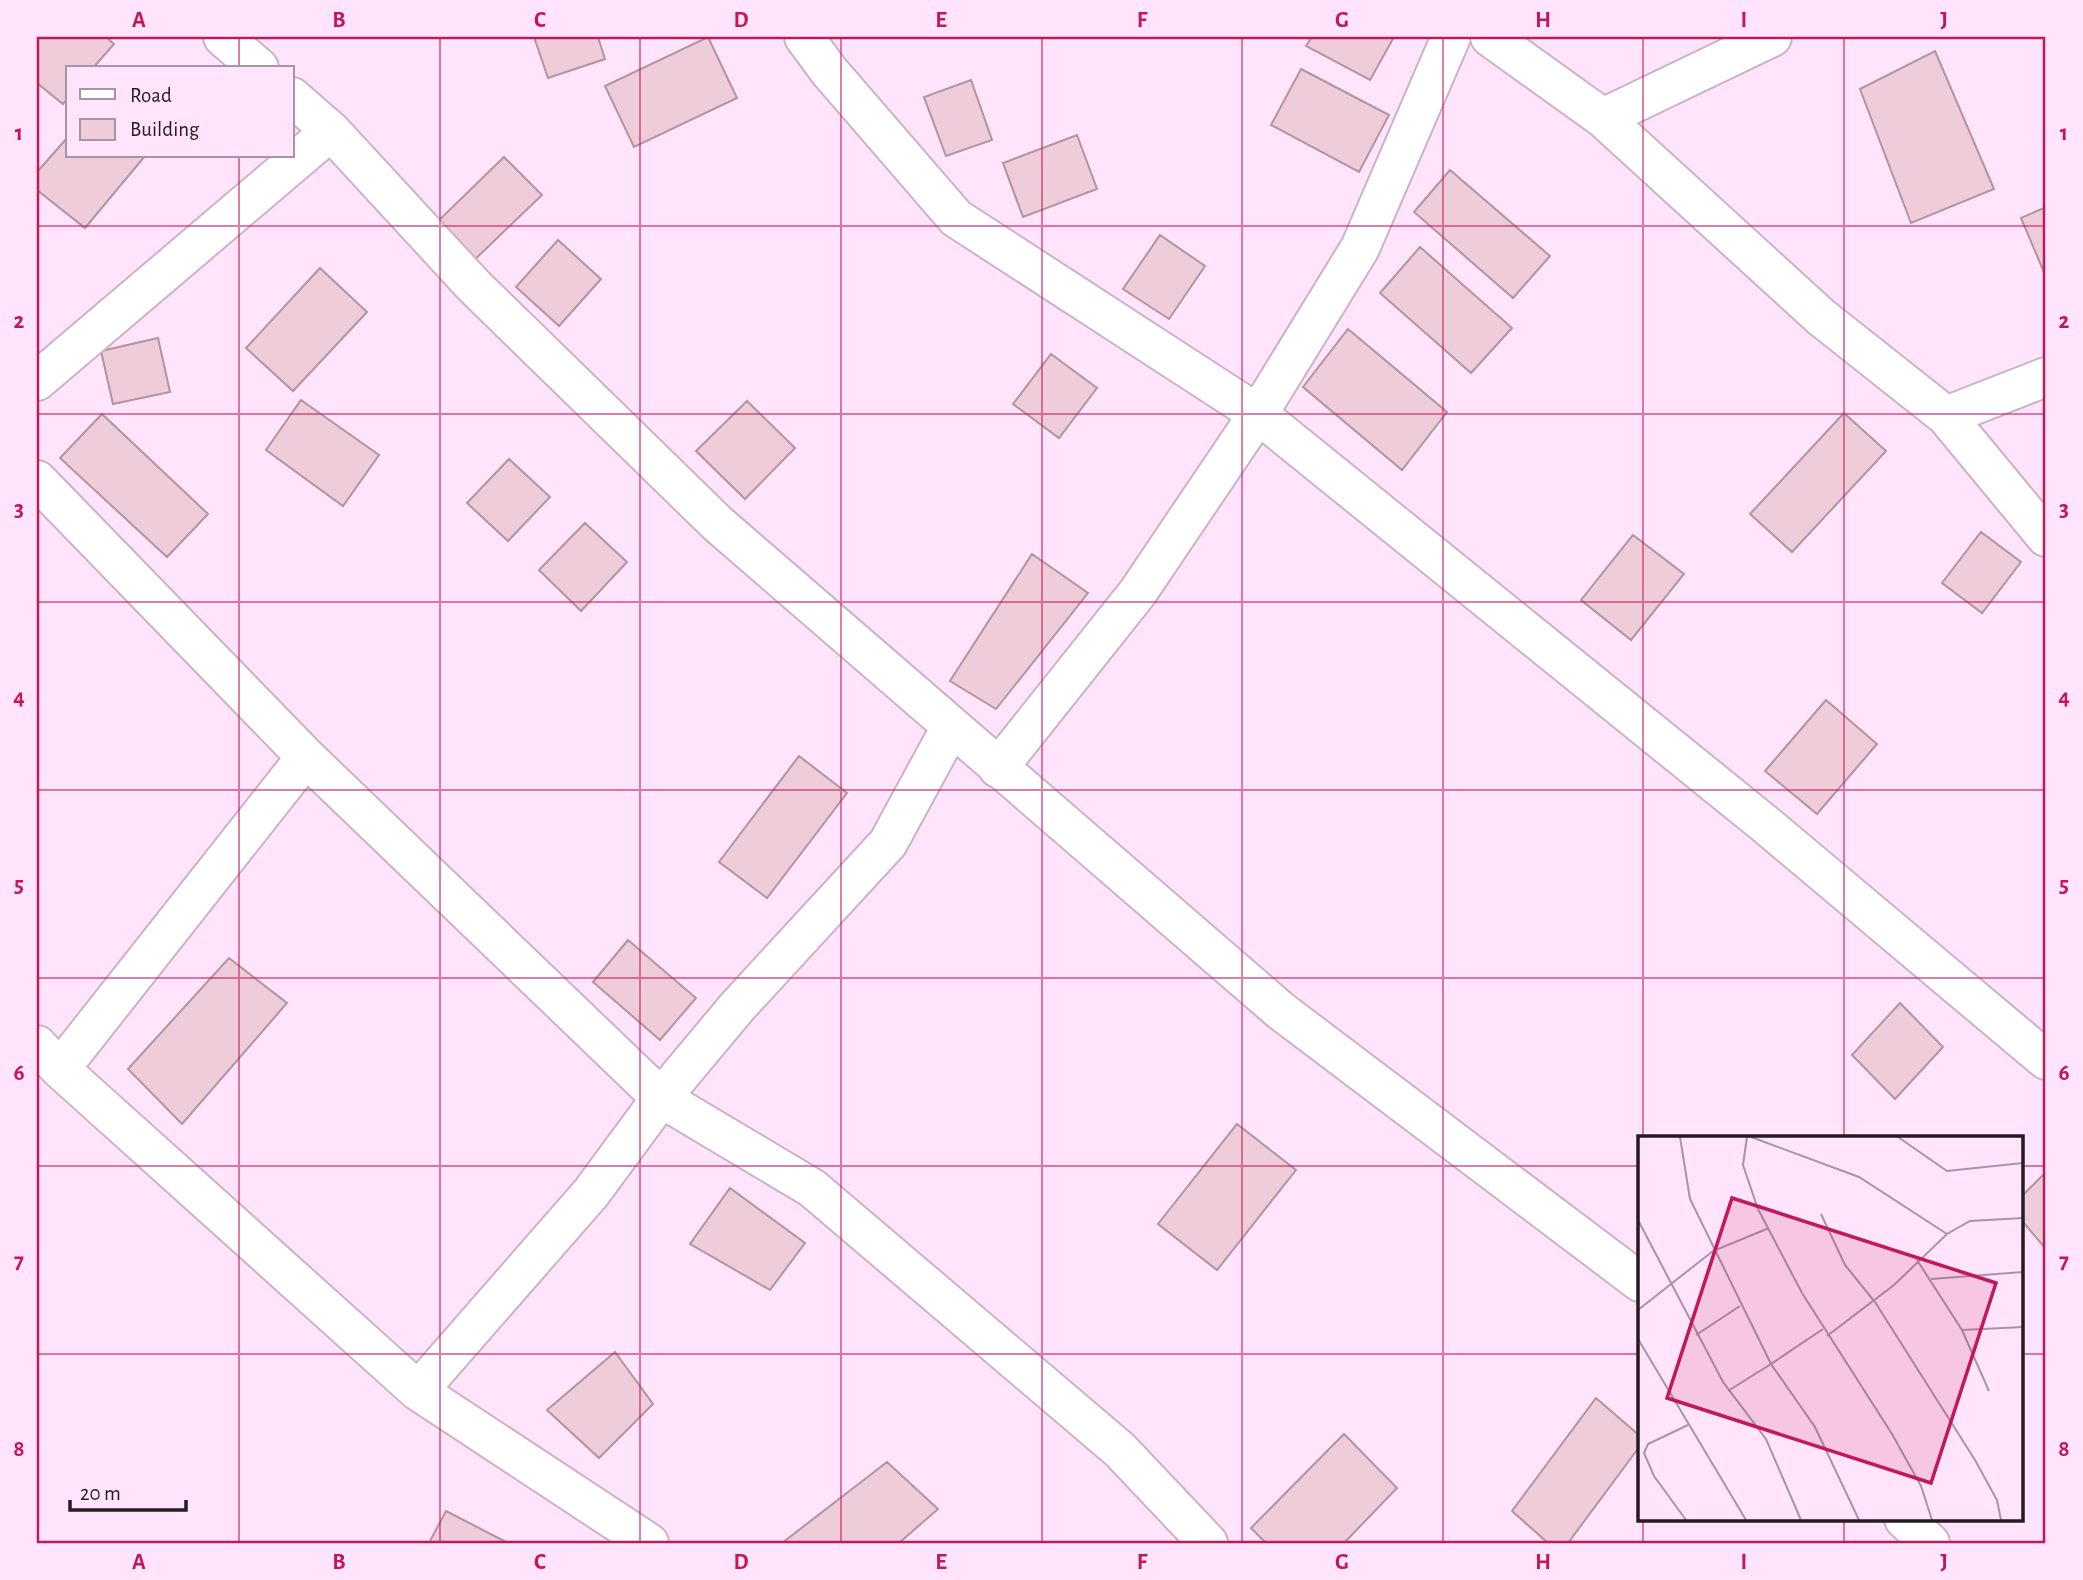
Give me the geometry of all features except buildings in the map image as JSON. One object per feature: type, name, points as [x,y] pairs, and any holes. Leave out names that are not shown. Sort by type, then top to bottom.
[{"type":"street","points":[[223,37],[257,66]]},
{"type":"street","points":[[804,37],[829,71],[956,218],[1258,414],[1765,824],[2046,1060]]},
{"type":"street","points":[[998,768],[1138,592],[1258,414],[1360,248],[1451,37]]},
{"type":"street","points":[[1490,37],[1603,118],[1821,317],[1946,416],[2046,537]]},
{"type":"street","points":[[1603,118],[1772,37]]},
{"type":"street","points":[[294,99],[331,131],[474,286],[718,524],[1281,1012],[1638,1280]]},
{"type":"street","points":[[37,381],[331,131]]},
{"type":"street","points":[[1946,416],[2046,377]]},
{"type":"street","points":[[37,480],[306,757],[661,1098],[813,1188],[1120,1451],[1208,1543]]},
{"type":"street","points":[[418,1391],[591,1193],[661,1098],[737,1007],[888,843],[951,727]]},
{"type":"street","points":[[306,757],[48,1057],[418,1391],[649,1543]]},
{"type":"street","points":[[1905,1520],[1930,1543]]}]
